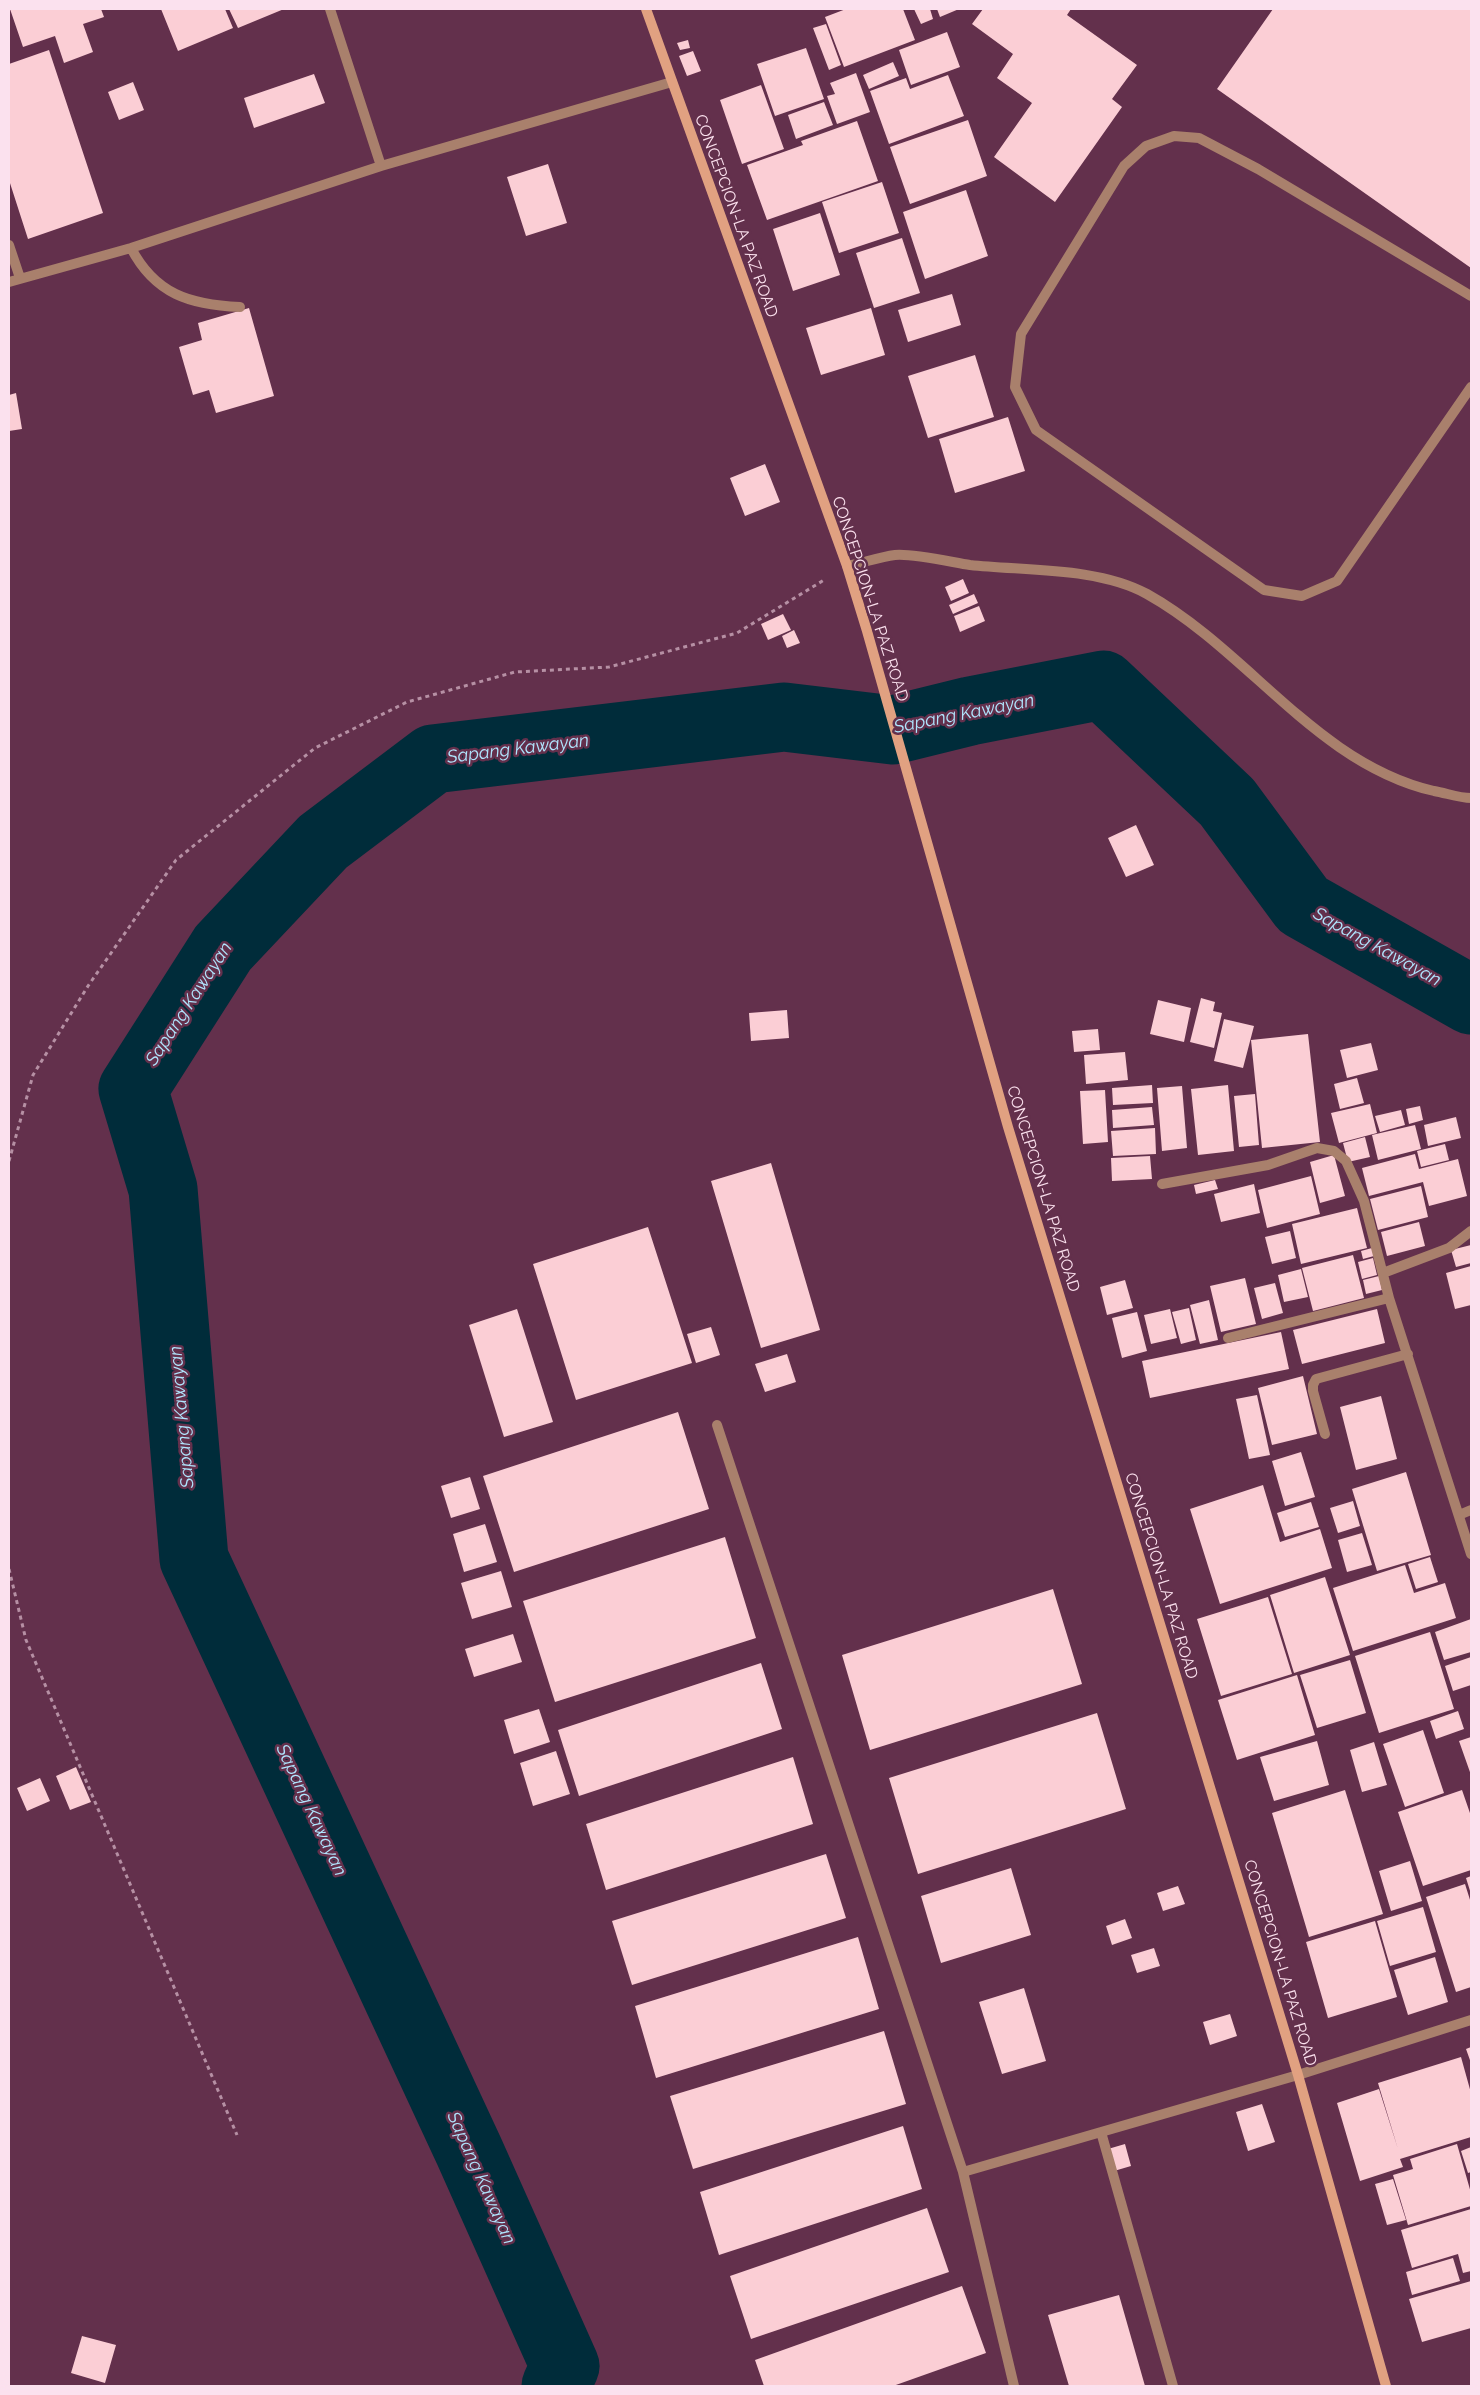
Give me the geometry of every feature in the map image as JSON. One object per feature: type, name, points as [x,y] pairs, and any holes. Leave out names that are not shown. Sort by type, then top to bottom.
[{"type":"main road","name":"CONCEPCION-LA PAZ ROAD","points":[[646,9],[847,566],[867,630],[1008,1127],[1298,2075],[1386,2386]]},
{"type":"street","points":[[330,9],[380,166]]},
{"type":"street","points":[[9,282],[131,248],[380,166],[672,82]]},
{"type":"street","points":[[1471,296],[1258,169],[1199,138],[1174,136],[1146,146],[1124,166],[1021,334],[1015,387],[1036,430],[1264,590],[1302,596],[1337,581],[1471,388]]},
{"type":"street","points":[[9,245],[20,278]]},
{"type":"street","points":[[131,248],[140,266],[156,282],[189,300],[207,306],[240,307]]},
{"type":"street","points":[[847,566],[896,555],[995,568],[1100,577],[1146,594],[1196,627],[1281,700],[1366,765],[1413,786],[1471,798]]},
{"type":"street","points":[[1162,1184],[1268,1165],[1317,1148],[1334,1151],[1346,1161],[1364,1201],[1389,1298],[1471,1554]]},
{"type":"street","points":[[1383,1273],[1449,1248],[1471,1231]]},
{"type":"street","points":[[1228,1338],[1389,1298]]},
{"type":"street","points":[[1325,1434],[1313,1391],[1316,1379],[1408,1354]]},
{"type":"street","points":[[718,1425],[963,2172],[1014,2386]]},
{"type":"street","points":[[1459,1515],[1471,1510]]},
{"type":"street","points":[[963,2172],[1298,2075],[1471,2020]]},
{"type":"street","points":[[1101,2132],[1173,2386]]},
{"type":"path","points":[[9,1161],[33,1075],[88,986],[176,860],[316,748],[407,702],[515,672],[609,667],[737,633],[847,566]]},
{"type":"path","points":[[9,1569],[26,1640],[237,2136]]},
{"type":"building","points":[[10,9],[101,9],[104,17],[83,24],[93,52],[64,63],[55,36],[23,47]]},
{"type":"building","points":[[161,9],[225,9],[233,28],[178,51]]},
{"type":"building","points":[[229,9],[284,9],[238,28]]},
{"type":"building","points":[[846,9],[903,9],[915,40],[844,67],[825,17]]},
{"type":"building","points":[[914,9],[930,9],[933,19],[921,24]]},
{"type":"building","points":[[937,9],[959,9],[940,17]]},
{"type":"building","points":[[983,9],[1071,9],[1067,15],[1137,65],[1112,99],[1122,107],[1055,202],[994,157],[1032,103],[997,78],[1013,54],[972,24]]},
{"type":"building","points":[[1273,9],[1471,9],[1471,268],[1217,89]]},
{"type":"building","points":[[826,24],[841,65],[829,70],[813,28]]},
{"type":"building","points":[[947,32],[960,67],[911,85],[899,50]]},
{"type":"building","points":[[688,40],[690,48],[680,50],[677,43]]},
{"type":"building","points":[[806,48],[824,99],[775,116],[757,64]]},
{"type":"building","points":[[49,50],[103,213],[28,239],[9,180],[9,64]]},
{"type":"building","points":[[693,51],[701,71],[687,76],[679,56]]},
{"type":"building","points":[[893,62],[899,76],[869,89],[863,75]]},
{"type":"building","points":[[856,73],[870,112],[837,124],[827,96],[835,94],[830,83]]},
{"type":"building","points":[[314,74],[325,103],[254,128],[244,98]]},
{"type":"building","points":[[948,75],[964,116],[889,144],[870,91],[906,78],[910,89]]},
{"type":"building","points":[[133,82],[144,110],[119,120],[108,92]]},
{"type":"building","points":[[761,85],[784,149],[742,164],[720,100]]},
{"type":"building","points":[[824,102],[833,125],[796,139],[788,115]]},
{"type":"building","points":[[968,120],[987,176],[910,204],[890,147]]},
{"type":"building","points":[[857,121],[878,181],[767,220],[747,165],[803,145],[801,141]]},
{"type":"building","points":[[548,164],[567,223],[526,236],[507,177]]},
{"type":"building","points":[[882,182],[899,233],[839,253],[822,202]]},
{"type":"building","points":[[966,190],[988,256],[925,279],[903,212]]},
{"type":"building","points":[[820,213],[840,275],[793,291],[773,229]]},
{"type":"building","points":[[902,238],[920,293],[874,308],[856,253]]},
{"type":"building","points":[[952,294],[961,325],[908,342],[898,310]]},
{"type":"building","points":[[249,308],[274,396],[216,413],[209,390],[193,395],[179,347],[202,340],[198,323]]},
{"type":"building","points":[[871,308],[885,355],[821,375],[806,328]]},
{"type":"building","points":[[975,355],[994,417],[928,438],[908,376]]},
{"type":"building","points":[[16,393],[22,429],[9,431],[9,395]]},
{"type":"building","points":[[1008,417],[1025,471],[955,493],[939,439]]},
{"type":"building","points":[[765,464],[780,502],[745,516],[730,478]]},
{"type":"building","points":[[963,579],[969,593],[951,601],[945,587]]},
{"type":"building","points":[[974,594],[978,603],[953,614],[949,605]]},
{"type":"building","points":[[979,606],[985,621],[960,632],[954,616]]},
{"type":"building","points":[[783,614],[791,630],[768,640],[761,624]]},
{"type":"building","points":[[794,630],[800,643],[787,648],[782,636]]},
{"type":"building","points":[[1136,825],[1154,865],[1126,877],[1108,838]]},
{"type":"building","points":[[1201,998],[1215,1002],[1213,1011],[1222,1013],[1214,1048],[1190,1042]]},
{"type":"building","points":[[1158,1000],[1191,1008],[1184,1042],[1150,1034]]},
{"type":"building","points":[[787,1010],[789,1038],[751,1041],[749,1013]]},
{"type":"building","points":[[1224,1019],[1254,1026],[1243,1068],[1214,1061]]},
{"type":"building","points":[[1098,1029],[1100,1050],[1074,1052],[1072,1031]]},
{"type":"building","points":[[1308,1034],[1320,1142],[1262,1148],[1251,1040]]},
{"type":"building","points":[[1371,1043],[1378,1070],[1347,1078],[1340,1050]]},
{"type":"building","points":[[1125,1052],[1128,1080],[1086,1084],[1084,1055]]},
{"type":"building","points":[[1357,1078],[1364,1103],[1340,1109],[1334,1084]]},
{"type":"building","points":[[1152,1085],[1153,1103],[1113,1105],[1112,1088]]},
{"type":"building","points":[[1228,1085],[1234,1151],[1198,1155],[1191,1089]]},
{"type":"building","points":[[1182,1086],[1187,1148],[1162,1151],[1157,1088]]},
{"type":"building","points":[[1105,1090],[1108,1142],[1083,1144],[1080,1091]]},
{"type":"building","points":[[1255,1094],[1259,1145],[1239,1147],[1234,1096]]},
{"type":"building","points":[[1370,1104],[1377,1133],[1339,1143],[1331,1113]]},
{"type":"building","points":[[1420,1106],[1423,1120],[1409,1124],[1406,1109]]},
{"type":"building","points":[[1152,1107],[1154,1125],[1113,1128],[1112,1110]]},
{"type":"building","points":[[1401,1110],[1405,1125],[1380,1132],[1375,1116]]},
{"type":"building","points":[[1456,1117],[1461,1138],[1428,1146],[1424,1125]]},
{"type":"building","points":[[1415,1125],[1421,1149],[1378,1160],[1372,1135]]},
{"type":"building","points":[[1155,1128],[1156,1154],[1113,1156],[1111,1131]]},
{"type":"building","points":[[1365,1137],[1370,1157],[1348,1162],[1343,1143]]},
{"type":"building","points":[[1445,1144],[1449,1160],[1421,1167],[1417,1151]]},
{"type":"building","points":[[1415,1154],[1419,1169],[1458,1159],[1467,1196],[1429,1206],[1423,1182],[1369,1196],[1362,1168]]},
{"type":"building","points":[[1334,1155],[1345,1196],[1320,1203],[1310,1162]]},
{"type":"building","points":[[1150,1156],[1152,1179],[1112,1181],[1111,1158]]},
{"type":"building","points":[[771,1163],[820,1330],[761,1348],[711,1181]]},
{"type":"building","points":[[1311,1176],[1320,1214],[1267,1228],[1258,1190]]},
{"type":"building","points":[[1215,1180],[1218,1189],[1196,1194],[1194,1185]]},
{"type":"building","points":[[1254,1184],[1260,1213],[1221,1222],[1214,1194]]},
{"type":"building","points":[[1421,1186],[1428,1217],[1378,1230],[1370,1199]]},
{"type":"building","points":[[1357,1208],[1367,1248],[1301,1264],[1292,1224]]},
{"type":"building","points":[[1419,1222],[1425,1246],[1387,1256],[1381,1232]]},
{"type":"building","points":[[648,1227],[692,1363],[576,1400],[533,1264]]},
{"type":"building","points":[[1290,1231],[1296,1258],[1272,1264],[1265,1237]]},
{"type":"building","points":[[1471,1245],[1471,1263],[1456,1267],[1451,1250]]},
{"type":"building","points":[[1372,1248],[1374,1256],[1363,1259],[1361,1251]]},
{"type":"building","points":[[1353,1255],[1364,1298],[1313,1311],[1302,1268]]},
{"type":"building","points":[[1373,1258],[1377,1275],[1362,1279],[1358,1262]]},
{"type":"building","points":[[1471,1266],[1471,1305],[1455,1309],[1446,1273]]},
{"type":"building","points":[[1301,1269],[1308,1297],[1284,1302],[1278,1275]]},
{"type":"building","points":[[1379,1276],[1382,1290],[1366,1294],[1363,1280]]},
{"type":"building","points":[[1245,1278],[1256,1324],[1221,1332],[1210,1286]]},
{"type":"building","points":[[1125,1280],[1133,1308],[1107,1315],[1100,1287]]},
{"type":"building","points":[[1275,1283],[1283,1313],[1262,1319],[1254,1288]]},
{"type":"building","points":[[1209,1300],[1218,1340],[1200,1344],[1190,1305]]},
{"type":"building","points":[[1189,1308],[1196,1340],[1181,1344],[1172,1312]]},
{"type":"building","points":[[517,1309],[553,1422],[504,1437],[469,1325]]},
{"type":"building","points":[[1170,1309],[1177,1338],[1151,1344],[1144,1315]]},
{"type":"building","points":[[1377,1309],[1385,1343],[1302,1364],[1293,1330]]},
{"type":"building","points":[[1137,1312],[1147,1351],[1122,1358],[1112,1318]]},
{"type":"building","points":[[711,1327],[720,1355],[696,1363],[687,1334]]},
{"type":"building","points":[[1281,1332],[1289,1369],[1150,1398],[1142,1361]]},
{"type":"building","points":[[787,1354],[796,1382],[765,1392],[755,1364]]},
{"type":"building","points":[[1303,1376],[1317,1434],[1272,1445],[1258,1388]]},
{"type":"building","points":[[1257,1395],[1270,1455],[1249,1459],[1236,1399]]},
{"type":"building","points":[[1381,1396],[1397,1459],[1356,1470],[1340,1407]]},
{"type":"building","points":[[678,1412],[709,1509],[514,1572],[483,1476]]},
{"type":"building","points":[[1301,1452],[1315,1497],[1285,1506],[1272,1461]]},
{"type":"building","points":[[1406,1472],[1431,1555],[1377,1571],[1352,1489]]},
{"type":"building","points":[[470,1477],[480,1509],[451,1518],[441,1486]]},
{"type":"building","points":[[1263,1485],[1280,1542],[1320,1529],[1332,1568],[1220,1604],[1190,1509]]},
{"type":"building","points":[[1353,1501],[1360,1526],[1338,1533],[1330,1508]]},
{"type":"building","points":[[1311,1502],[1319,1527],[1285,1537],[1277,1513]]},
{"type":"building","points":[[485,1524],[497,1562],[464,1572],[453,1534]]},
{"type":"building","points":[[1362,1533],[1372,1565],[1347,1572],[1338,1540]]},
{"type":"building","points":[[725,1537],[756,1638],[555,1702],[523,1601]]},
{"type":"building","points":[[1430,1557],[1438,1582],[1416,1589],[1408,1564]]},
{"type":"building","points":[[1405,1565],[1414,1593],[1445,1583],[1456,1618],[1353,1651],[1333,1588]]},
{"type":"building","points":[[501,1571],[512,1607],[472,1619],[461,1583]]},
{"type":"building","points":[[1325,1577],[1350,1655],[1294,1673],[1270,1595]]},
{"type":"building","points":[[1053,1589],[1082,1684],[870,1750],[842,1655]]},
{"type":"building","points":[[1268,1597],[1292,1674],[1221,1696],[1197,1619]]},
{"type":"building","points":[[1471,1619],[1471,1652],[1444,1660],[1435,1632]]},
{"type":"building","points":[[1430,1632],[1454,1709],[1379,1733],[1355,1656]]},
{"type":"building","points":[[513,1634],[522,1662],[474,1677],[465,1649]]},
{"type":"building","points":[[1471,1657],[1471,1685],[1453,1691],[1445,1666]]},
{"type":"building","points":[[1350,1660],[1366,1713],[1317,1728],[1300,1675]]},
{"type":"building","points":[[761,1663],[782,1729],[579,1796],[558,1730]]},
{"type":"building","points":[[1297,1675],[1315,1735],[1237,1760],[1218,1700]]},
{"type":"building","points":[[539,1709],[550,1742],[514,1754],[504,1720]]},
{"type":"building","points":[[1458,1711],[1464,1729],[1436,1739],[1430,1721]]},
{"type":"building","points":[[1097,1713],[1126,1809],[918,1874],[889,1778]]},
{"type":"building","points":[[1423,1730],[1444,1793],[1405,1807],[1383,1744]]},
{"type":"building","points":[[1471,1737],[1471,1775],[1459,1741]]},
{"type":"building","points":[[1317,1741],[1329,1785],[1274,1801],[1260,1757]]},
{"type":"building","points":[[1374,1742],[1387,1785],[1362,1792],[1350,1750]]},
{"type":"building","points":[[556,1751],[570,1794],[533,1806],[520,1763]]},
{"type":"building","points":[[793,1757],[813,1824],[606,1890],[586,1824]]},
{"type":"building","points":[[76,1767],[91,1802],[70,1810],[56,1776]]},
{"type":"building","points":[[40,1778],[50,1801],[27,1811],[17,1788]]},
{"type":"building","points":[[1345,1790],[1383,1914],[1309,1937],[1272,1813]]},
{"type":"building","points":[[1462,1790],[1471,1816],[1471,1870],[1423,1886],[1398,1812]]},
{"type":"building","points":[[826,1854],[846,1918],[632,1985],[612,1921]]},
{"type":"building","points":[[1410,1861],[1422,1901],[1391,1911],[1379,1871]]},
{"type":"building","points":[[1011,1868],[1031,1935],[941,1963],[921,1896]]},
{"type":"building","points":[[1471,1876],[1471,1894],[1466,1878]]},
{"type":"building","points":[[1465,1884],[1471,1903],[1471,1987],[1456,1992],[1426,1897]]},
{"type":"building","points":[[1178,1886],[1185,1904],[1163,1911],[1157,1893]]},
{"type":"building","points":[[1423,1907],[1436,1952],[1390,1966],[1377,1921]]},
{"type":"building","points":[[1125,1919],[1132,1938],[1112,1945],[1106,1926]]},
{"type":"building","points":[[1375,1921],[1397,1997],[1328,2018],[1306,1942]]},
{"type":"building","points":[[858,1937],[879,2009],[656,2078],[635,2006]]},
{"type":"building","points":[[1154,1948],[1160,1966],[1137,1973],[1131,1955]]},
{"type":"building","points":[[1435,1957],[1448,2002],[1408,2015],[1394,1970]]},
{"type":"building","points":[[1024,1988],[1046,2061],[1002,2074],[979,2002]]},
{"type":"building","points":[[1230,2014],[1237,2036],[1210,2045],[1203,2022]]},
{"type":"building","points":[[884,2031],[906,2104],[693,2169],[670,2096]]},
{"type":"building","points":[[1471,2047],[1471,2063],[1466,2049]]},
{"type":"building","points":[[1461,2057],[1471,2093],[1471,2137],[1400,2159],[1403,2167],[1360,2181],[1337,2103],[1379,2089],[1398,2149],[1378,2083]]},
{"type":"building","points":[[1262,2104],[1275,2142],[1248,2151],[1236,2112]]},
{"type":"building","points":[[903,2126],[922,2189],[719,2255],[700,2192]]},
{"type":"building","points":[[1125,2144],[1131,2166],[1114,2171],[1108,2149]]},
{"type":"building","points":[[1457,2144],[1471,2193],[1471,2206],[1408,2225],[1393,2175],[1413,2169],[1410,2159]]},
{"type":"building","points":[[1471,2147],[1471,2172],[1468,2173],[1461,2151]]},
{"type":"building","points":[[1393,2179],[1406,2220],[1387,2225],[1375,2184]]},
{"type":"building","points":[[927,2208],[949,2272],[751,2339],[730,2276]]},
{"type":"building","points":[[1471,2209],[1471,2271],[1463,2273],[1458,2254],[1412,2268],[1401,2230]]},
{"type":"building","points":[[1453,2258],[1460,2281],[1412,2295],[1406,2272]]},
{"type":"building","points":[[1471,2281],[1471,2328],[1422,2342],[1409,2299]]},
{"type":"building","points":[[962,2286],[986,2353],[893,2386],[764,2386],[755,2360]]},
{"type":"building","points":[[1119,2295],[1145,2386],[1069,2386],[1048,2315]]},
{"type":"building","points":[[82,2336],[116,2345],[105,2383],[71,2373]]},
{"type":"waterway","name":"Sapang Kawayan","points":[[556,2386],[565,2366],[469,2151],[194,1559],[163,1189],[133,1089],[223,948],[323,842],[433,759],[784,717],[893,730],[970,711],[1103,685],[1227,802],[1303,905],[1471,1000]]}]
